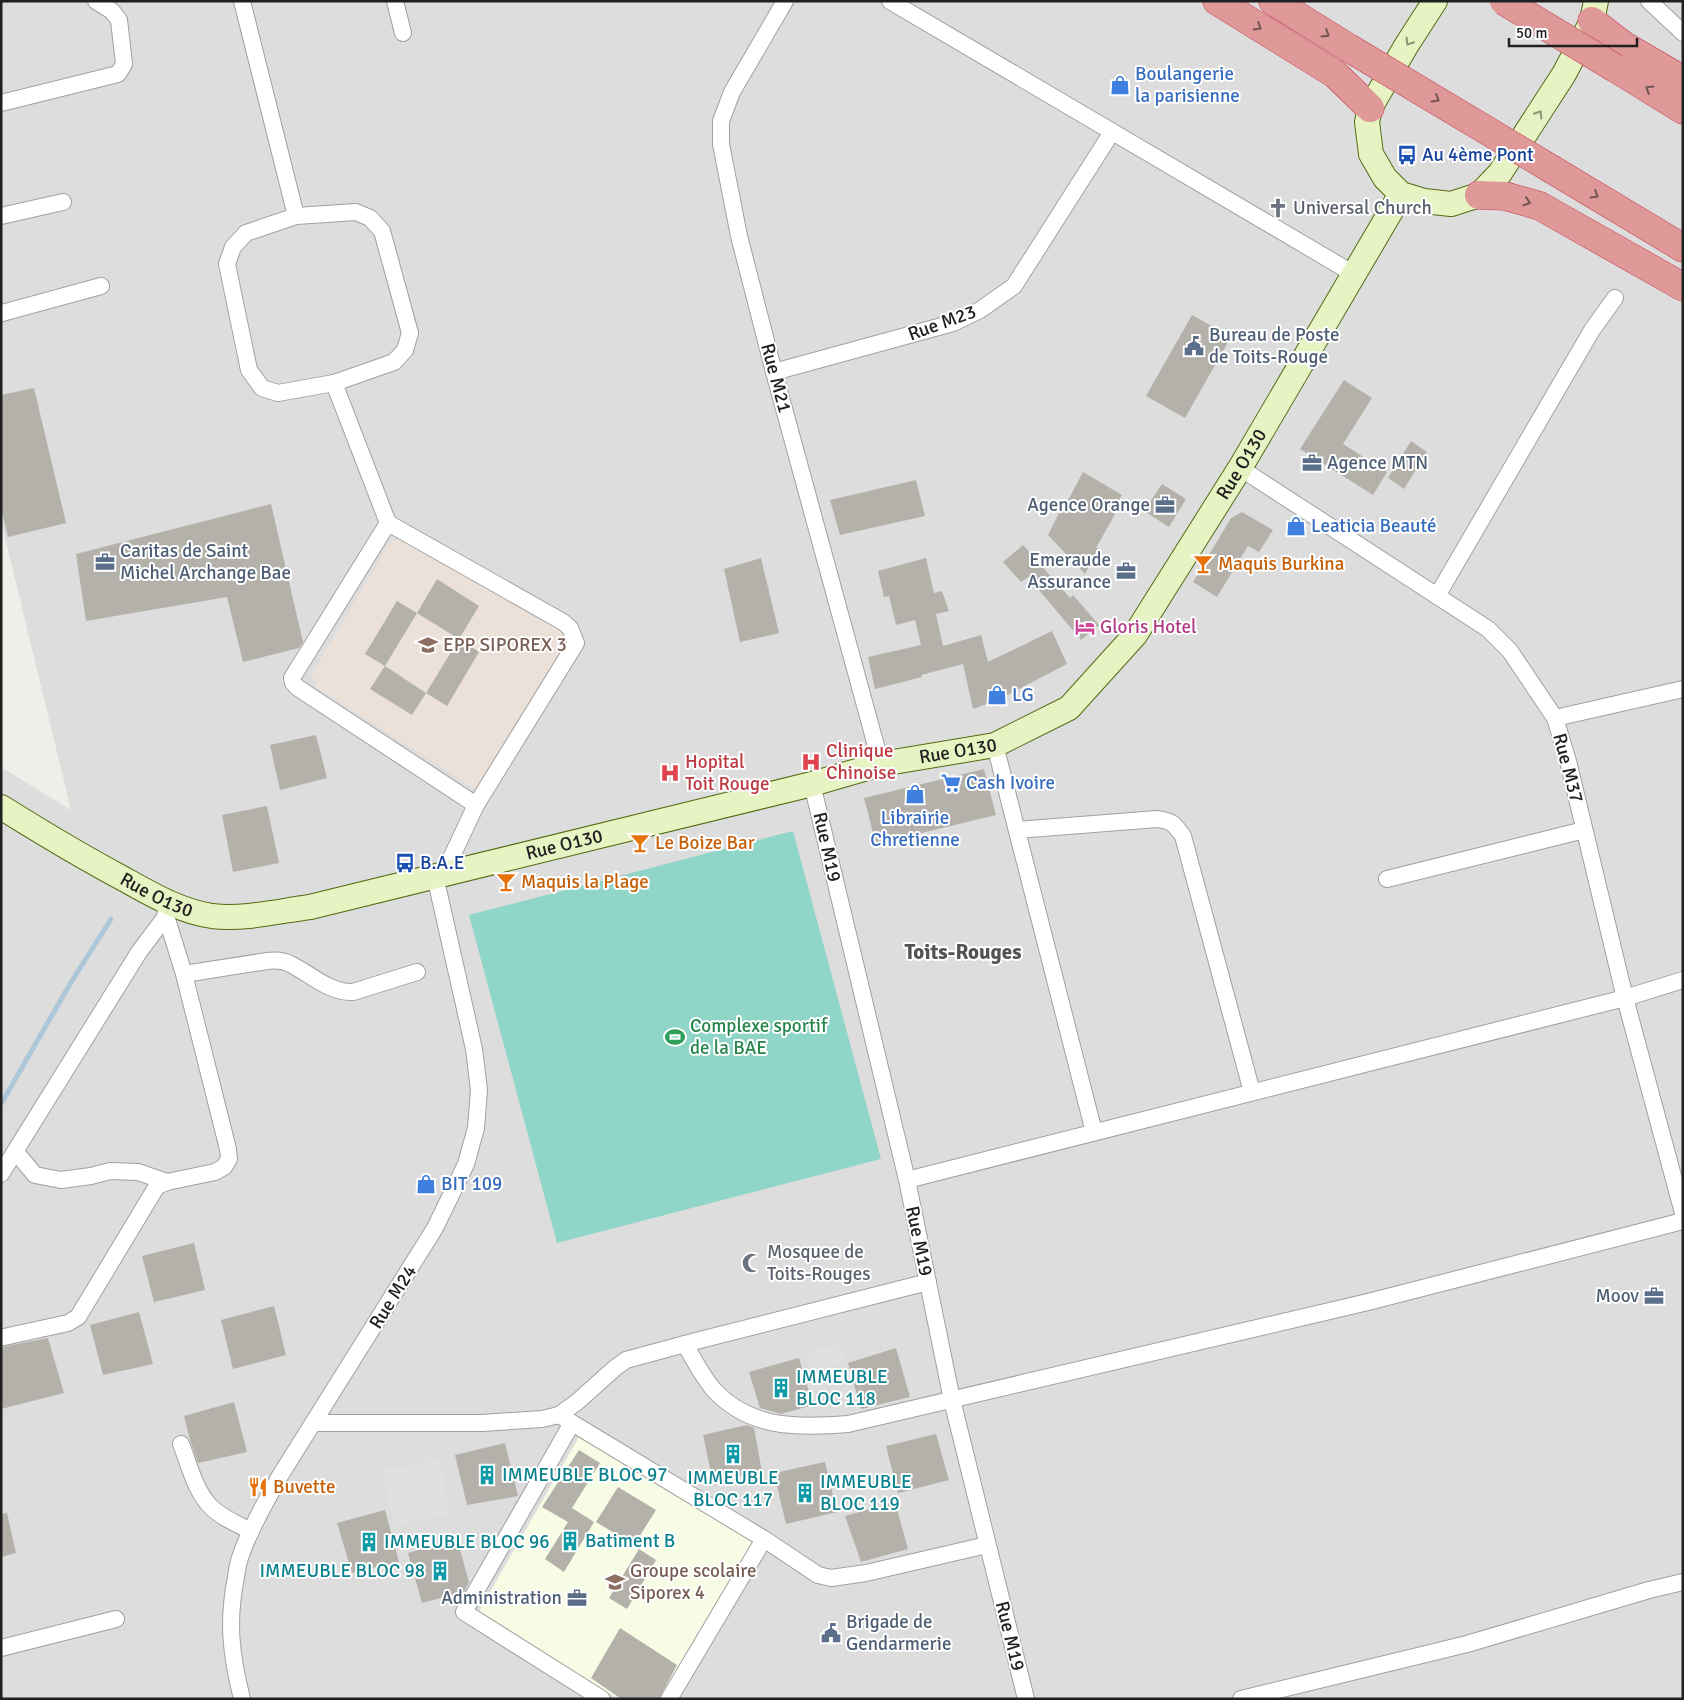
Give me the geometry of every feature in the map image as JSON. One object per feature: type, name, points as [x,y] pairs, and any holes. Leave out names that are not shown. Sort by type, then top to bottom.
[{"type":"highway","points":[[1216,1],[1335,74],[1370,108]]},
{"type":"highway","points":[[1273,1],[1683,248]]},
{"type":"highway","points":[[1504,1],[1683,110]]},
{"type":"highway","points":[[1594,11],[1623,45],[1683,80]]},
{"type":"highway","points":[[1479,195],[1505,196],[1540,206],[1683,287]]},
{"type":"street","points":[[1,103],[118,74],[124,64],[119,20],[112,11],[96,1]]},
{"type":"street","points":[[242,1],[296,216]]},
{"type":"street","points":[[395,1],[403,33]]},
{"type":"street","name":"Rue M21","points":[[786,1],[732,92],[721,121],[721,144],[739,236],[774,372],[881,764]]},
{"type":"street","points":[[890,1],[1354,274]]},
{"type":"street","points":[[1435,1],[1370,108],[1367,122],[1371,154],[1385,178],[1401,194],[1424,202],[1451,204],[1479,195],[1500,173],[1564,74],[1594,11]]},
{"type":"street","points":[[1649,1],[1683,33]]},
{"type":"street","name":"Rue M23","points":[[774,372],[953,323],[980,310],[1014,286],[1112,132]]},
{"type":"street","name":"Rue O130","points":[[1,807],[96,863],[166,909],[214,916],[237,916],[310,907],[812,784],[881,764],[995,744],[1069,708],[1135,635],[1240,468],[1401,194]]},
{"type":"street","points":[[1,216],[63,202]]},
{"type":"street","points":[[356,212],[370,218],[382,231],[410,334],[406,350],[394,362],[334,383],[278,394],[262,388],[249,370],[227,264],[233,247],[246,233],[296,216],[356,212]]},
{"type":"street","points":[[2,314],[101,286]]},
{"type":"street","points":[[1437,596],[1592,330],[1615,298]]},
{"type":"street","points":[[334,383],[388,523],[563,622],[570,628],[576,643],[476,805],[440,875]]},
{"type":"street","name":"Rue M37","points":[[1240,468],[1488,629],[1510,651],[1555,718],[1568,761],[1625,998],[1683,1213]]},
{"type":"street","points":[[388,523],[292,678],[292,683],[476,805]]},
{"type":"street","points":[[1555,718],[1683,689]]},
{"type":"street","points":[[995,744],[1094,1132]]},
{"type":"street","name":"Rue M19","points":[[812,784],[906,1180],[952,1400],[1026,1699]]},
{"type":"street","points":[[1017,830],[1158,819],[1174,824],[1183,836],[1252,1092]]},
{"type":"street","points":[[1387,879],[1584,830]]},
{"type":"street","name":"Rue M24","points":[[242,1699],[234,1668],[230,1635],[233,1594],[240,1556],[278,1479],[436,1228],[466,1164],[476,1128],[479,1090],[474,1049],[440,875]]},
{"type":"street","points":[[4,1337],[68,1323],[78,1317],[157,1186],[167,1182],[215,1172],[224,1167],[229,1159],[226,1140],[166,909]]},
{"type":"street","points":[[1,1174],[166,909]]},
{"type":"street","points":[[184,974],[280,960],[290,963],[334,989],[354,992],[417,972]]},
{"type":"street","points":[[906,1180],[1625,998],[1683,980]]},
{"type":"street","points":[[16,1152],[35,1175],[60,1180],[110,1172],[138,1172],[167,1182]]},
{"type":"street","points":[[685,1344],[714,1390],[732,1406],[748,1416],[763,1421],[796,1425],[848,1424],[1368,1302],[1683,1220]]},
{"type":"street","points":[[602,1699],[464,1612],[566,1419],[626,1360],[928,1282]]},
{"type":"street","points":[[313,1423],[482,1423],[566,1419],[764,1539],[818,1575],[831,1578],[866,1573],[987,1545]]},
{"type":"street","points":[[181,1444],[202,1496],[212,1508],[226,1518],[251,1531]]},
{"type":"street","points":[[668,1699],[764,1539]]},
{"type":"street","points":[[1241,1699],[1467,1644],[1649,1590],[1683,1582]]},
{"type":"street","points":[[1,1648],[116,1619]]},
{"type":"shaded area","points":[[1,1],[1683,1],[1683,1699],[1,1699],[1,767],[71,810],[1,521]]},
{"type":"shaded area","points":[[408,537],[566,631],[570,646],[476,790],[316,687],[312,674],[390,542]]},
{"type":"shaded area","name":"Complexe sportif de la BAE","points":[[793,831],[881,1159],[557,1243],[469,915]]},
{"type":"shaded area","points":[[839,1343],[844,1362],[812,1373],[806,1354]]},
{"type":"shaded area","name":"Groupe scolaire Siporex 4","points":[[580,1435],[757,1544],[667,1699],[618,1699],[479,1611]]},
{"type":"shaded area","points":[[439,1460],[450,1514],[395,1525],[382,1471]]},
{"type":"building","points":[[1192,315],[1231,337],[1185,418],[1146,396]]},
{"type":"building","points":[[1344,380],[1372,398],[1343,444],[1387,472],[1373,495],[1300,449]]},
{"type":"building","points":[[34,388],[66,523],[8,537],[1,508],[1,395]]},
{"type":"building","points":[[1411,441],[1427,452],[1404,489],[1388,478]]},
{"type":"building","points":[[1083,472],[1122,495],[1112,512],[1115,514],[1096,548],[1098,548],[1085,574],[1048,535]]},
{"type":"building","points":[[916,480],[925,516],[840,535],[830,500]]},
{"type":"building","name":"Agence Orange","points":[[1162,484],[1186,499],[1169,527],[1144,511]]},
{"type":"building","points":[[271,504],[303,642],[299,648],[243,662],[227,597],[86,621],[76,554]]},
{"type":"building","points":[[1242,512],[1273,530],[1259,552],[1248,546],[1217,597],[1193,582],[1231,518]]},
{"type":"building","points":[[1023,545],[1070,598],[1073,595],[1099,625],[1081,640],[1028,577],[1021,582],[1003,562]]},
{"type":"building","points":[[761,558],[779,633],[740,642],[724,569]]},
{"type":"building","points":[[926,558],[934,593],[942,591],[949,611],[936,614],[943,646],[981,635],[988,662],[1052,631],[1067,664],[998,700],[973,709],[963,664],[875,689],[868,657],[921,645],[915,620],[896,625],[889,596],[884,597],[878,571]]},
{"type":"building","points":[[437,579],[479,606],[459,639],[417,613]]},
{"type":"building","points":[[397,601],[417,613],[385,666],[365,654]]},
{"type":"building","points":[[459,639],[479,652],[447,706],[426,693]]},
{"type":"building","points":[[385,666],[426,693],[412,715],[370,689]]},
{"type":"building","points":[[316,735],[327,778],[280,790],[270,745]]},
{"type":"building","points":[[984,769],[996,815],[876,844],[864,798]]},
{"type":"building","points":[[267,806],[279,863],[233,872],[222,815]]},
{"type":"building","points":[[194,1243],[205,1290],[154,1302],[142,1256]]},
{"type":"building","points":[[274,1306],[286,1355],[233,1369],[221,1320]]},
{"type":"building","points":[[139,1312],[153,1364],[103,1375],[90,1325]]},
{"type":"building","points":[[48,1338],[64,1393],[1,1409],[1,1347]]},
{"type":"building","points":[[896,1348],[910,1397],[861,1409],[848,1363]]},
{"type":"building","name":"IMMEUBLE BLOC 118","points":[[799,1358],[813,1405],[781,1414],[760,1408],[749,1372]]},
{"type":"building","points":[[234,1402],[247,1452],[198,1463],[184,1416]]},
{"type":"building","name":"IMMEUBLE BLOC 117","points":[[747,1425],[754,1428],[762,1472],[713,1482],[703,1435]]},
{"type":"building","points":[[936,1434],[949,1480],[898,1493],[886,1446]]},
{"type":"building","name":"IMMEUBLE BLOC 97","points":[[505,1443],[518,1496],[467,1505],[455,1455]]},
{"type":"building","points":[[579,1450],[600,1463],[572,1508],[594,1522],[564,1572],[545,1559],[568,1522],[542,1507]]},
{"type":"building","name":"IMMEUBLE BLOC 119","points":[[825,1462],[837,1512],[786,1524],[774,1473]]},
{"type":"building","points":[[618,1487],[656,1510],[634,1545],[596,1522]]},
{"type":"building","points":[[895,1502],[908,1549],[861,1562],[845,1516]]},
{"type":"building","name":"IMMEUBLE BLOC 96","points":[[385,1510],[399,1562],[352,1573],[337,1523]]},
{"type":"building","points":[[7,1513],[16,1553],[1,1557],[1,1514]]},
{"type":"building","name":"IMMEUBLE BLOC 98","points":[[457,1539],[469,1582],[464,1592],[422,1603],[408,1553]]},
{"type":"building","points":[[639,1549],[656,1560],[627,1609],[609,1598]]},
{"type":"building","points":[[620,1628],[677,1665],[659,1699],[621,1699],[591,1678]]},
{"type":"waterway","points":[[1,1104],[70,984],[111,919]]},
{"type":"place","name":"Boulangerie la parisienne","points":[[1120,85]]},
{"type":"place","name":"Au 4ème Pont","points":[[1407,155]]},
{"type":"place","name":"Universal Church","points":[[1278,208]]},
{"type":"place","name":"Bureau de Poste de Toits-Rouge","points":[[1194,346]]},
{"type":"place","name":"Agence MTN","points":[[1312,463]]},
{"type":"place","name":"Agence Orange","points":[[1165,505]]},
{"type":"place","name":"Leaticia Beauté","points":[[1296,526]]},
{"type":"place","name":"Caritas de Saint Michel Archange Bae","points":[[105,562]]},
{"type":"place","name":"Maquis Burkina","points":[[1203,564]]},
{"type":"place","name":"Emeraude Assurance","points":[[1126,571]]},
{"type":"place","name":"Gloris Hotel","points":[[1085,627]]},
{"type":"place","name":"EPP SIPOREX 3","points":[[428,645]]},
{"type":"place","name":"LG","points":[[997,695]]},
{"type":"place","name":"Clinique Chinoise","points":[[811,762]]},
{"type":"place","name":"Hopital Toit Rouge","points":[[670,773]]},
{"type":"place","name":"Cash Ivoire","points":[[951,783]]},
{"type":"place","name":"Librairie Chretienne","points":[[915,794]]},
{"type":"place","name":"Le Boize Bar","points":[[640,843]]},
{"type":"place","name":"B.A.E","points":[[405,863]]},
{"type":"place","name":"Maquis la Plage","points":[[506,882]]},
{"type":"place","name":"Complexe sportif de la BAE","points":[[675,1037]]},
{"type":"place","name":"BIT 109","points":[[426,1184]]},
{"type":"place","name":"Mosquee de Toits-Rouges","points":[[752,1263]]},
{"type":"place","name":"Moov","points":[[1654,1296]]},
{"type":"place","name":"IMMEUBLE BLOC 118","points":[[781,1388]]},
{"type":"place","name":"IMMEUBLE BLOC 117","points":[[733,1454]]},
{"type":"place","name":"IMMEUBLE BLOC 97","points":[[487,1475]]},
{"type":"place","name":"Buvette","points":[[258,1487]]},
{"type":"place","name":"IMMEUBLE BLOC 119","points":[[805,1493]]},
{"type":"place","name":"Batiment B","points":[[570,1541]]},
{"type":"place","name":"IMMEUBLE BLOC 96","points":[[369,1542]]},
{"type":"place","name":"IMMEUBLE BLOC 98","points":[[440,1571]]},
{"type":"place","name":"Groupe scolaire Siporex 4","points":[[615,1582]]},
{"type":"place","name":"Administration","points":[[577,1598]]},
{"type":"place","name":"Brigade de Gendarmerie","points":[[831,1633]]},
{"type":"district","name":"Toits-Rouges","points":[[963,952]]}]
